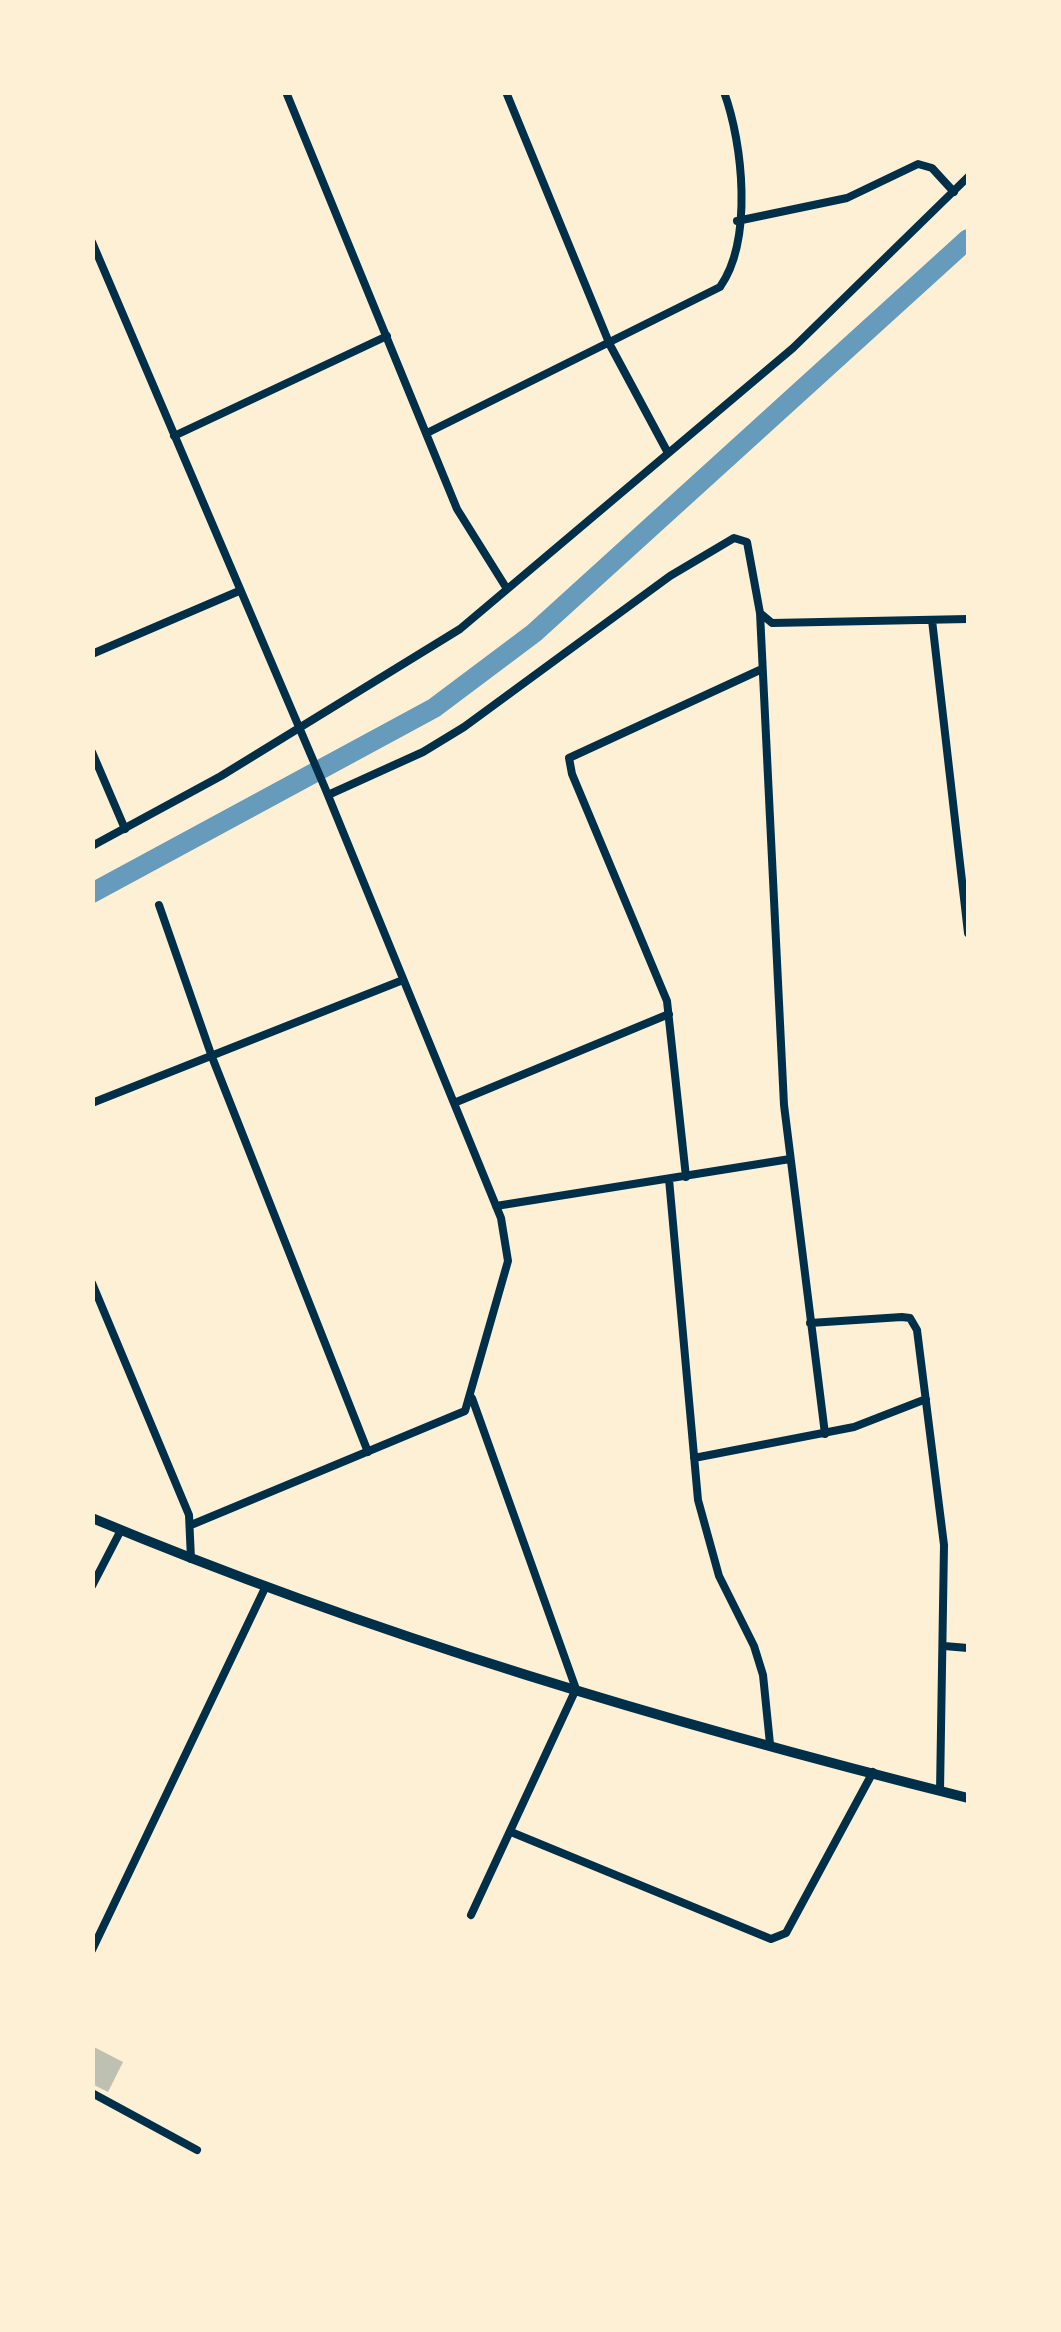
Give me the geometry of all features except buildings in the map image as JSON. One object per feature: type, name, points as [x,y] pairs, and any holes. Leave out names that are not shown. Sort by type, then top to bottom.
[{"type":"street","points":[[286,92],[457,509],[507,589]]},
{"type":"street","points":[[506,92],[610,345],[668,454]]},
{"type":"street","points":[[427,433],[720,287],[730,272],[742,168],[724,92]]},
{"type":"street","points":[[738,221],[848,198],[918,164],[932,168],[954,192]]},
{"type":"street","points":[[92,846],[300,735],[414,661],[507,589],[793,348],[968,177]]},
{"type":"street","points":[[92,242],[327,792],[454,1103],[496,1206],[508,1261],[472,1398],[465,1410],[191,1525]]},
{"type":"street","points":[[174,436],[386,336]]},
{"type":"street","points":[[327,792],[423,752],[464,727],[602,624],[725,540],[747,542],[760,612],[780,1041],[790,1159],[826,1434]]},
{"type":"street","points":[[92,654],[239,591]]},
{"type":"street","points":[[760,612],[767,621],[778,624],[968,619]]},
{"type":"street","points":[[932,620],[968,933]]},
{"type":"street","points":[[686,1176],[669,1014],[655,964],[572,774],[570,758],[762,669]]},
{"type":"street","points":[[92,752],[125,828]]},
{"type":"street","points":[[159,905],[212,1057],[368,1452]]},
{"type":"street","points":[[92,1103],[403,980]]},
{"type":"street","points":[[454,1103],[669,1014]]},
{"type":"street","points":[[496,1206],[790,1159]]},
{"type":"street","points":[[670,1179],[698,1500],[711,1554],[763,1676],[770,1744]]},
{"type":"street","points":[[92,1282],[96,1302],[191,1525],[190,1559]]},
{"type":"street","points":[[810,1322],[910,1318],[917,1330],[944,1545],[940,1791]]},
{"type":"street","points":[[471,1915],[576,1689],[472,1398]]},
{"type":"street","points":[[694,1458],[826,1434],[926,1399]]},
{"type":"street","points":[[92,1518],[265,1588],[576,1689],[968,1798]]},
{"type":"street","points":[[92,1586],[121,1530]]},
{"type":"street","points":[[92,1950],[265,1588]]},
{"type":"street","points":[[944,1646],[968,1648]]},
{"type":"street","points":[[511,1832],[771,1939],[786,1933],[872,1772]]},
{"type":"street","points":[[92,1918],[105,1923]]},
{"type":"street","points":[[92,2093],[197,2150]]},
{"type":"waterway","points":[[92,893],[434,708],[534,633],[968,239]]}]
